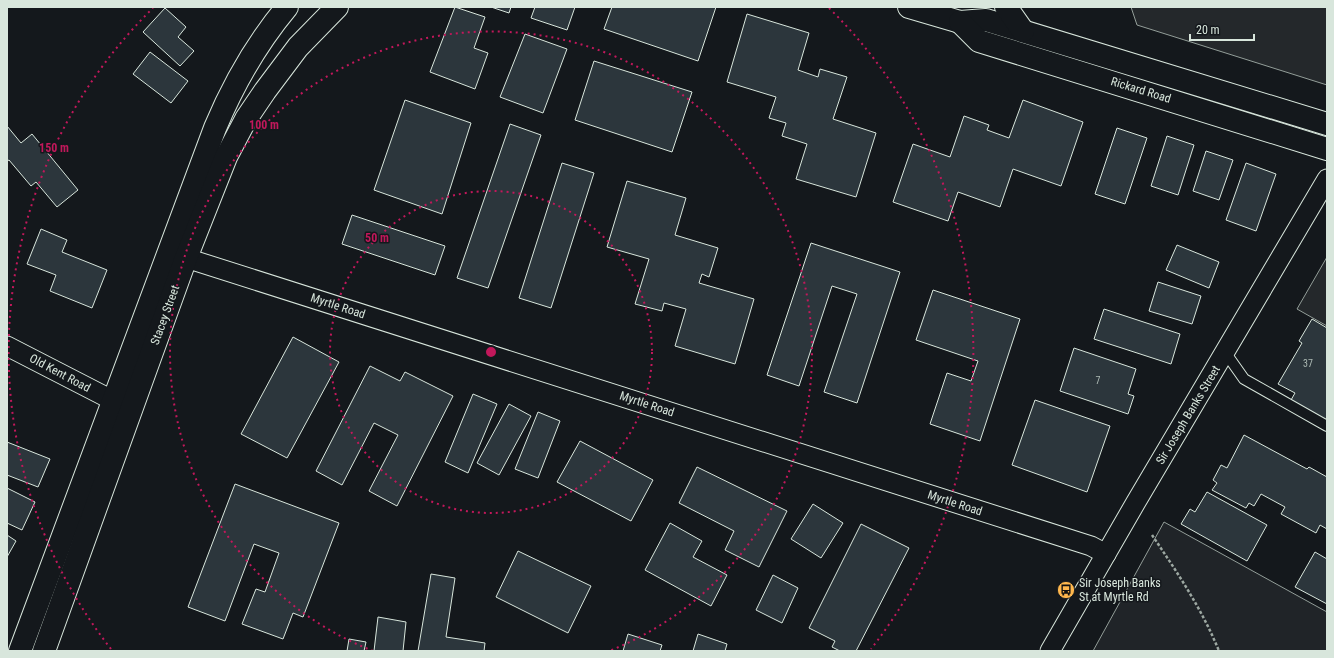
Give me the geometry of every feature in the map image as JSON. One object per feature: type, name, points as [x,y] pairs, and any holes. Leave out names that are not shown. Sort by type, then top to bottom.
[{"type":"main road","name":"Stacey Street","points":[[20,651],[201,162],[236,83],[259,46],[287,7]]},
{"type":"main road","name":"Stacey Street","points":[[44,651],[186,258],[226,157],[246,119],[265,91],[298,48],[337,7]]},
{"type":"main road","name":"Rickard Road","points":[[909,7],[960,22],[986,20],[1327,124]]},
{"type":"main road","points":[[1006,7],[1023,31]]},
{"type":"main road","name":"Rickard Road","points":[[960,22],[979,41],[1327,149]]},
{"type":"street","name":"Sir Joseph Banks Street","points":[[1050,651],[1327,180]]},
{"type":"street","name":"Myrtle Road","points":[[186,258],[1091,546],[1106,554]]},
{"type":"street","name":"Old Kent Road","points":[[7,346],[112,400]]},
{"type":"lane","points":[[1225,352],[1244,379],[1327,426]]},
{"type":"path","points":[[1152,535],[1181,577],[1213,636],[1218,651]]},
{"type":"shaded area","points":[[1131,7],[1327,7],[1327,85],[1137,25]]},
{"type":"shaded area","points":[[1327,257],[1327,326],[1297,309]]},
{"type":"shaded area","points":[[1164,522],[1327,612],[1327,651],[1093,651]]},
{"type":"building","points":[[455,7],[485,17],[474,48],[488,53],[475,89],[430,72]]},
{"type":"building","points":[[491,7],[511,7],[509,13]]},
{"type":"building","points":[[535,7],[575,7],[567,30],[531,18]]},
{"type":"building","points":[[612,7],[716,7],[698,61],[604,29]]},
{"type":"building","points":[[165,8],[186,27],[178,37],[194,51],[180,66],[143,32]]},
{"type":"building","points":[[747,14],[809,33],[798,70],[818,77],[820,69],[847,77],[833,119],[876,133],[856,197],[796,179],[807,144],[782,136],[786,123],[769,118],[776,97],[727,82]]},
{"type":"building","points":[[525,34],[567,49],[543,113],[500,97]]},
{"type":"building","points":[[150,52],[188,81],[171,103],[133,74]]},
{"type":"building","points":[[594,61],[692,92],[672,152],[575,120]]},
{"type":"building","points":[[405,100],[471,123],[442,214],[374,190]]},
{"type":"building","points":[[1023,100],[1083,122],[1061,186],[1013,169],[1000,207],[958,192],[948,221],[893,202],[913,144],[950,157],[964,116],[989,125],[987,130],[1009,138]]},
{"type":"building","points":[[510,124],[541,135],[488,288],[457,278]]},
{"type":"building","points":[[7,126],[21,143],[32,134],[78,190],[57,207],[36,182],[31,186],[9,160],[7,161]]},
{"type":"building","points":[[1117,128],[1147,138],[1125,204],[1095,194]]},
{"type":"building","points":[[1167,136],[1194,145],[1178,195],[1151,186]]},
{"type":"building","points":[[1206,151],[1233,160],[1219,200],[1193,191]]},
{"type":"building","points":[[562,163],[594,173],[551,308],[519,298]]},
{"type":"building","points":[[1246,163],[1276,174],[1256,231],[1226,220]]},
{"type":"building","points":[[627,181],[686,198],[675,235],[718,248],[709,277],[702,274],[699,283],[754,299],[735,364],[675,346],[686,309],[664,303],[662,311],[635,304],[649,259],[607,247]]},
{"type":"building","points":[[352,215],[445,246],[435,275],[342,244]]},
{"type":"building","points":[[41,229],[67,240],[62,252],[107,270],[92,308],[50,291],[56,275],[27,264]]},
{"type":"building","points":[[811,243],[900,272],[857,403],[824,392],[857,294],[832,286],[799,386],[767,375]]},
{"type":"building","points":[[1177,245],[1219,262],[1209,288],[1166,270]]},
{"type":"building","points":[[1158,282],[1201,296],[1192,324],[1149,311]]},
{"type":"building","points":[[933,290],[1020,319],[980,441],[930,424],[947,373],[971,381],[978,361],[916,340]]},
{"type":"building","points":[[1104,309],[1180,334],[1171,364],[1094,339]]},
{"type":"building","points":[[1312,319],[1327,328],[1327,430],[1287,407],[1295,393],[1278,384],[1302,343],[1299,341]]},
{"type":"building","points":[[293,337],[339,362],[287,458],[241,434]]},
{"type":"building","points":[[1074,348],[1136,369],[1128,394],[1134,396],[1128,414],[1060,391]]},
{"type":"building","points":[[370,366],[400,381],[405,372],[453,396],[397,506],[369,491],[398,435],[374,423],[342,485],[316,471]]},
{"type":"building","points":[[473,394],[497,404],[468,473],[445,462]]},
{"type":"building","points":[[1035,400],[1110,426],[1087,492],[1012,465]]},
{"type":"building","points":[[509,404],[531,416],[499,475],[477,463]]},
{"type":"building","points":[[538,412],[560,421],[538,478],[515,469]]},
{"type":"building","points":[[1244,435],[1307,469],[1309,467],[1327,477],[1327,529],[1320,525],[1316,533],[1281,514],[1285,507],[1261,494],[1254,506],[1249,503],[1246,508],[1212,490],[1217,483],[1213,480],[1221,465],[1227,468]]},
{"type":"building","points":[[580,441],[653,480],[631,521],[557,482]]},
{"type":"building","points":[[7,442],[50,459],[38,487],[7,475]]},
{"type":"building","points":[[697,467],[787,511],[759,567],[725,550],[734,531],[679,503]]},
{"type":"building","points":[[235,484],[339,523],[303,617],[293,613],[283,639],[242,624],[256,589],[265,592],[279,553],[254,544],[225,621],[188,607]]},
{"type":"building","points":[[7,488],[35,502],[22,530],[7,523]]},
{"type":"building","points":[[1207,492],[1267,525],[1247,561],[1181,524],[1190,509],[1195,512]]},
{"type":"building","points":[[813,504],[843,523],[821,558],[791,539]]},
{"type":"building","points":[[670,523],[702,541],[693,557],[727,575],[711,606],[645,570]]},
{"type":"building","points":[[861,524],[909,548],[856,651],[840,651],[832,647],[835,641],[809,628]]},
{"type":"building","points":[[7,535],[16,541],[7,557]]},
{"type":"building","points":[[518,551],[591,586],[568,633],[496,597]]},
{"type":"building","points":[[1315,552],[1327,559],[1327,604],[1295,587]]},
{"type":"building","points":[[431,574],[455,578],[446,637],[485,643],[484,651],[418,651]]},
{"type":"building","points":[[773,575],[798,588],[782,623],[756,610]]},
{"type":"building","points":[[378,617],[406,622],[403,651],[374,651]]},
{"type":"building","points":[[628,634],[662,645],[660,651],[623,651]]},
{"type":"building","points":[[698,634],[727,644],[725,651],[693,651]]},
{"type":"building","points":[[349,639],[366,642],[364,651],[347,651]]},
{"type":"place","name":"Sir Joseph Banks St at Myrtle Rd","points":[[1066,590]]}]
